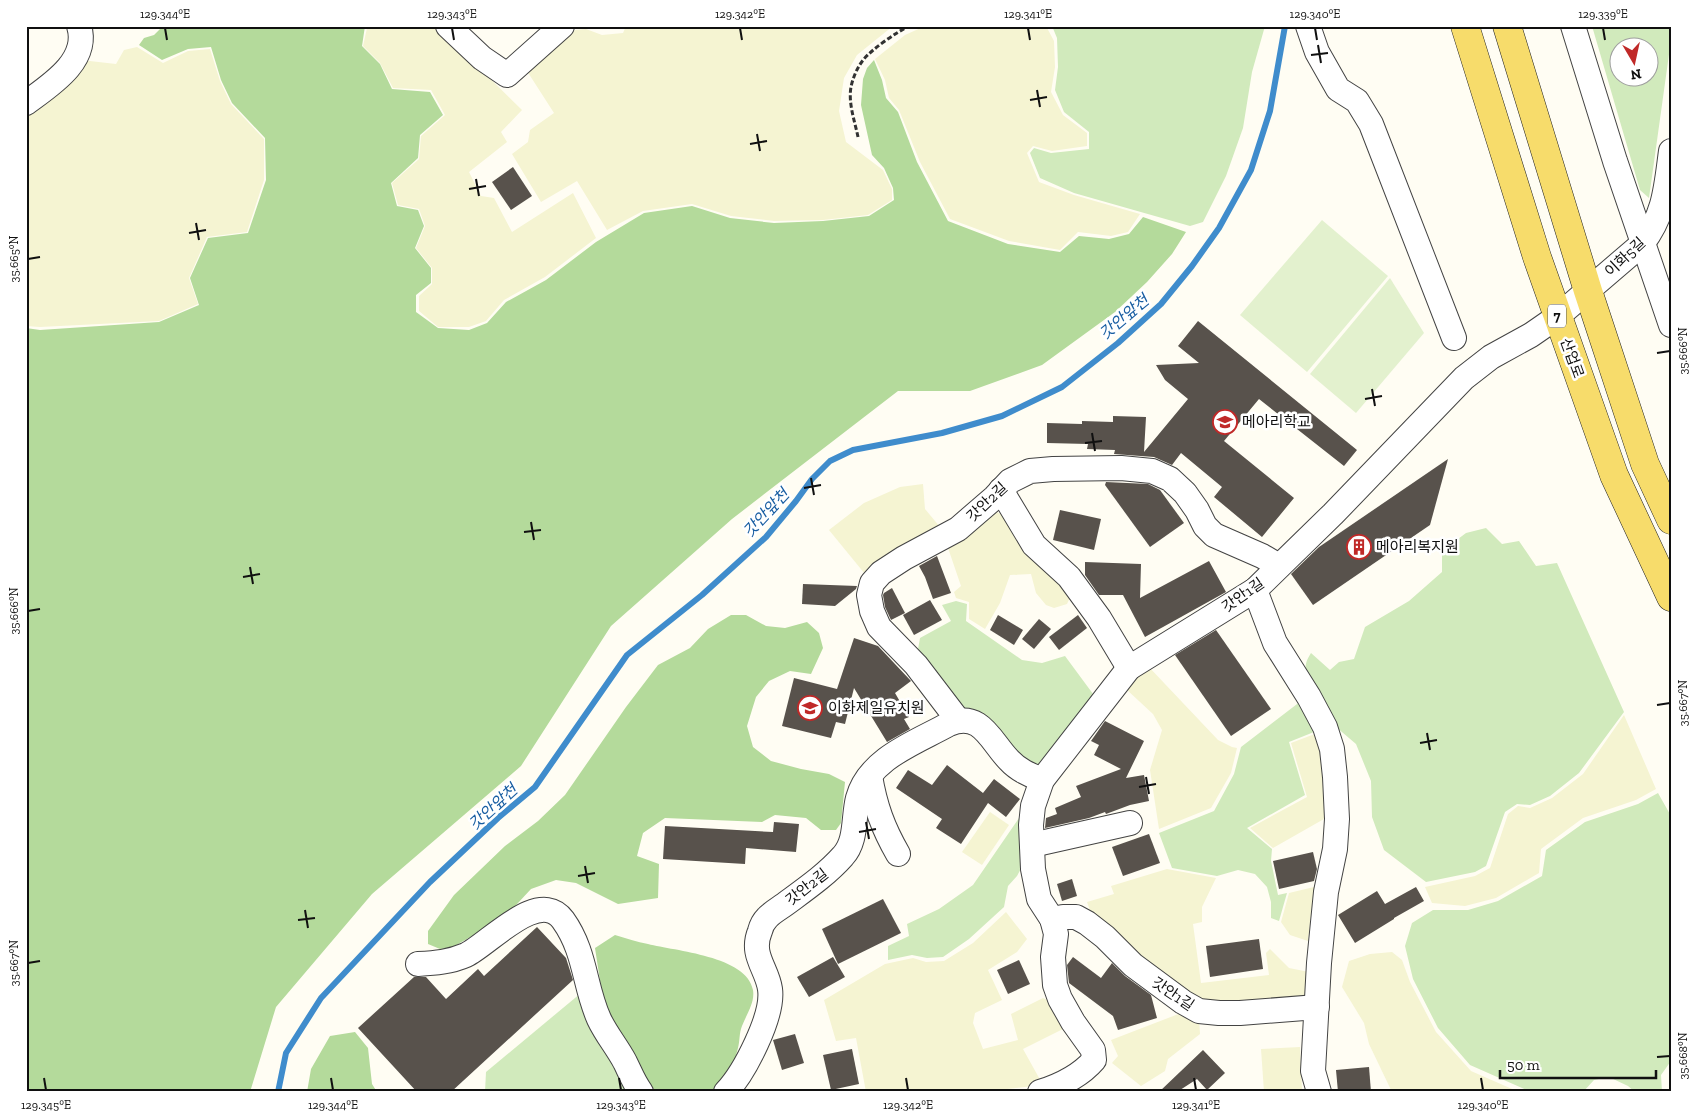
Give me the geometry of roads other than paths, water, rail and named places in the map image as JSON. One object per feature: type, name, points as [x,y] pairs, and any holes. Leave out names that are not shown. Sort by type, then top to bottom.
[{"type":"main road","name":"산업로","points":[[1465,26],[1557,318],[1614,475],[1671,597]]},
{"type":"main road","points":[[1506,26],[1588,291],[1645,464],[1671,520]]},
{"type":"street","points":[[26,103],[62,76],[78,50],[81,38],[79,26]]},
{"type":"street","points":[[448,26],[482,58],[507,76],[562,26]]},
{"type":"street","points":[[1573,26],[1642,244],[1671,326]]},
{"type":"street","points":[[1308,27],[1317,52],[1338,89],[1357,102],[1371,124],[1454,338]]},
{"type":"street","name":"이화5길","points":[[1557,318],[1642,244],[1665,214],[1664,198],[1671,151]]},
{"type":"street","name":"갓안1길","points":[[1040,1092],[1053,1088],[1087,1068],[1094,1060],[1093,1050],[1073,1022],[1060,999],[1055,985],[1054,957],[1056,934],[1052,919],[1039,899],[1032,868],[1031,825],[1033,806],[1042,780],[1129,668],[1255,590],[1333,514],[1464,378],[1491,357],[1557,318]]},
{"type":"street","name":"갓안2길","points":[[726,1092],[744,1068],[768,1016],[771,1000],[770,988],[759,961],[757,945],[759,932],[767,918],[828,871],[845,854],[851,843],[858,798],[864,784],[887,758],[958,720],[916,665],[879,627],[872,611],[869,595],[872,583],[881,573],[904,558],[958,529],[1010,481],[1030,472],[1053,469],[1122,468],[1152,470],[1170,479],[1185,493],[1205,526],[1214,535],[1262,556],[1279,566]]},
{"type":"street","points":[[1001,490],[1034,545],[1069,577],[1099,618],[1129,668]]},
{"type":"street","points":[[1255,590],[1275,643],[1309,697],[1325,727],[1332,749],[1337,810],[1335,849],[1326,892],[1319,963],[1313,1071],[1319,1092]]},
{"type":"street","points":[[958,720],[977,723],[988,733],[1009,760],[1025,773],[1042,780]]},
{"type":"street","points":[[870,776],[874,802],[884,829],[898,854]]},
{"type":"street","points":[[1032,845],[1130,823]]},
{"type":"street","points":[[418,964],[441,963],[467,955],[504,928],[529,913],[546,910],[558,914],[569,929],[582,956],[599,1019],[625,1061],[641,1092]]},
{"type":"street","name":"갓안1길","points":[[1052,919],[1063,916],[1076,917],[1087,923],[1105,937],[1133,966],[1183,1002],[1199,1011],[1233,1013],[1317,1007]]},
{"type":"waterway","name":"갓안앞천","points":[[278,1092],[286,1053],[321,998],[430,882],[498,818],[535,787],[627,655],[702,595],[766,537],[812,479],[830,461],[853,450],[942,433],[1002,416],[1062,387],[1118,343],[1161,304],[1192,266],[1219,228],[1251,170],[1270,111],[1285,26]]},
{"type":"place","name":"메아리학교","points":[[1225,422]]},
{"type":"place","name":"메아리복지원","points":[[1359,547]]},
{"type":"place","name":"이화제일유치원","points":[[810,708]]}]
